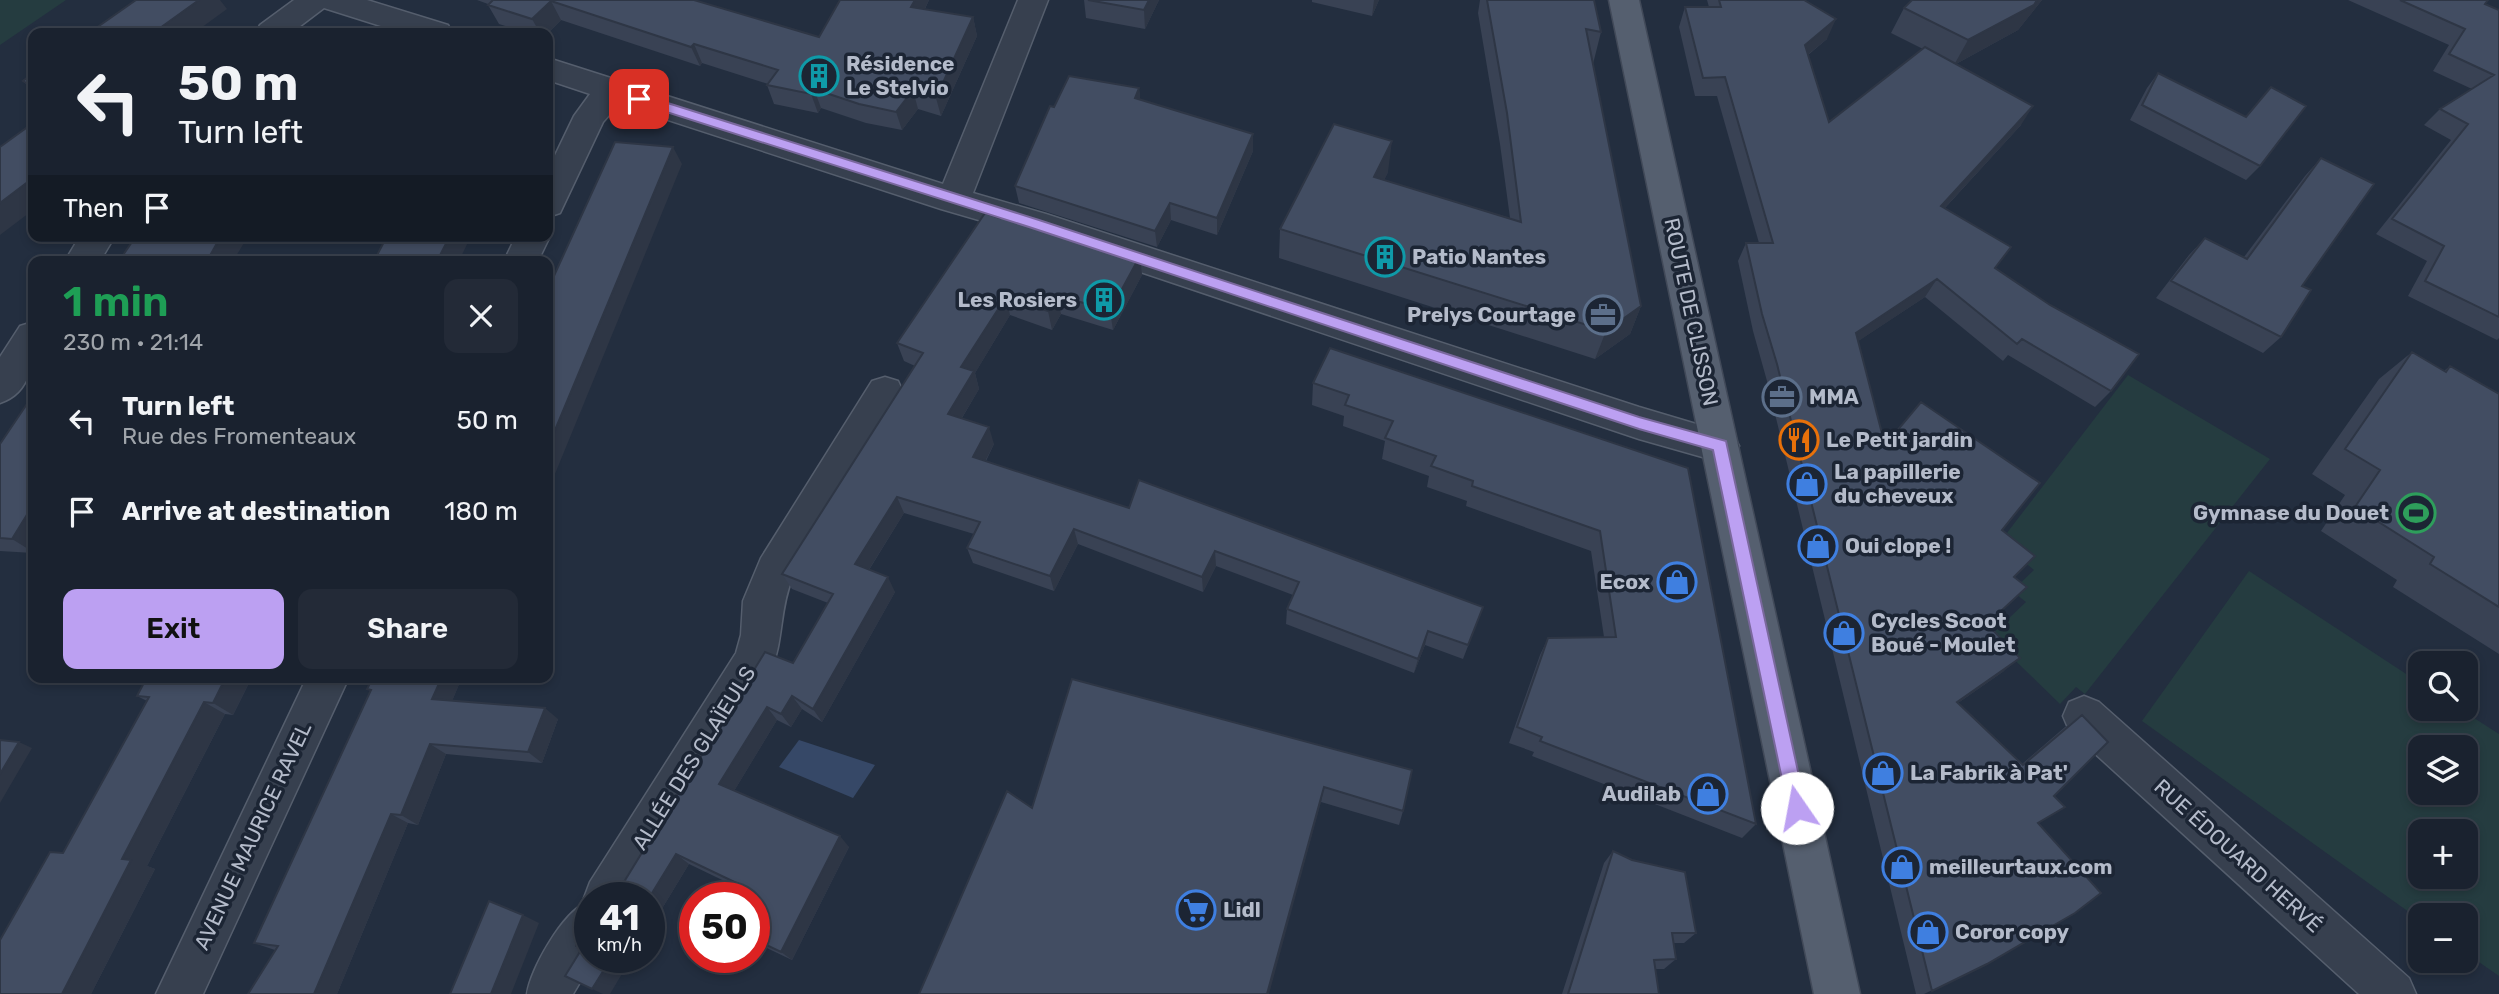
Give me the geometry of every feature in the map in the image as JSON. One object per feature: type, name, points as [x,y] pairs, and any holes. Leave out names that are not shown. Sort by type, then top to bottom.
[{"type":"main road","name":"ROUTE DE CLISSON","points":[[1624,0],[1837,994]]},
{"type":"street","points":[[278,28],[314,0]]},
{"type":"street","points":[[333,0],[421,28]]},
{"type":"street","points":[[953,200],[1034,0]]},
{"type":"street","points":[[553,71],[1060,232],[1639,423],[1720,446]]},
{"type":"street","points":[[553,194],[590,116],[613,90]]},
{"type":"street","points":[[0,388],[28,344]]},
{"type":"street","name":"ALLÉE DES GLAÏEULS","points":[[616,882],[755,660],[761,635],[763,601],[775,571],[886,393]]},
{"type":"street","name":"AVENUE MAURICE RAVEL","points":[[178,994],[325,683]]},
{"type":"street","name":"RUE ÉDOUARD HERVÉ","points":[[2084,716],[2393,994]]},
{"type":"street","points":[[550,994],[552,983],[574,949]]},
{"type":"green space","points":[[0,0],[66,0],[0,45]]},
{"type":"green space","points":[[2128,375],[2270,459],[2085,694],[2076,687],[2060,704],[1990,636],[2026,602],[2012,591],[2034,570],[2000,542]]},
{"type":"green space","points":[[2249,571],[2408,675],[2408,721],[2478,721],[2499,734],[2499,976],[2478,961],[2478,903],[2408,903],[2408,911],[2142,721]]},
{"type":"water","points":[[799,740],[875,765],[853,798],[779,767]]},
{"type":"building","points":[[136,0],[199,0],[160,28],[96,28]]},
{"type":"building","points":[[493,0],[694,0],[819,37],[840,0],[915,0],[911,7],[973,17],[936,98],[913,90],[896,112],[859,104],[814,89],[811,94],[767,85],[778,70],[694,44],[691,47],[551,1],[532,19],[488,5]]},
{"type":"building","points":[[1088,0],[1149,0],[1144,10]]},
{"type":"building","points":[[1487,0],[1594,0],[1601,32],[1586,29],[1641,306],[1606,331],[1280,229],[1334,124],[1392,141],[1374,177],[1521,222],[1507,113]]},
{"type":"building","points":[[1719,0],[1804,0],[1836,19],[1805,45],[1829,122],[1925,47],[2033,106],[1941,206],[2011,247],[1995,268],[2050,305],[2139,354],[2111,391],[2022,339],[2017,344],[1937,279],[1856,333],[1885,445],[1921,402],[2040,483],[2002,530],[2035,556],[2014,577],[2027,587],[1987,624],[2020,658],[1957,702],[2023,765],[2082,715],[2108,742],[2054,796],[2065,807],[2038,823],[2101,893],[2075,913],[1987,964],[1932,991],[1746,243],[1773,243],[1725,77],[1703,78],[1685,7],[1721,7]]},
{"type":"building","points":[[1912,0],[2037,0],[2034,5],[1968,40],[1904,8]]},
{"type":"building","points":[[2400,0],[2488,0],[2485,4],[2499,10],[2499,317],[2425,281],[2444,246],[2392,219],[2468,124],[2440,109],[2494,75],[2449,54],[2465,29]]},
{"type":"building","points":[[2158,73],[2246,117],[2271,87],[2306,106],[2260,166],[2142,105]]},
{"type":"building","points":[[1069,76],[1139,88],[1135,98],[1253,134],[1217,218],[1170,203],[1155,231],[1015,186],[1050,106],[1054,107]]},
{"type":"building","points":[[28,127],[28,182],[0,203],[0,147]]},
{"type":"building","points":[[615,142],[673,147],[553,435],[553,278]]},
{"type":"building","points":[[2321,158],[2374,184],[2302,286],[2311,290],[2281,337],[2171,281],[2205,238],[2247,259]]},
{"type":"building","points":[[1002,212],[1140,256],[1110,311],[1057,295],[1048,311],[1006,297],[961,367],[974,371],[948,414],[989,427],[973,457],[1129,508],[1139,480],[1483,607],[1468,645],[1428,631],[1418,659],[1287,609],[1299,582],[1215,551],[1202,577],[1074,529],[1050,576],[967,548],[980,522],[897,497],[855,564],[888,577],[813,709],[792,696],[781,714],[767,707],[719,784],[840,836],[781,952],[770,947],[770,882],[735,882],[676,854],[659,882],[624,882],[765,652],[793,663],[833,594],[782,574],[923,353],[897,343],[985,213],[1000,218]]},
{"type":"building","points":[[132,242],[218,242],[210,256],[122,256]]},
{"type":"building","points":[[384,242],[447,242],[440,256],[377,256]]},
{"type":"building","points":[[1330,348],[1688,468],[1756,824],[1540,741],[1542,737],[1517,727],[1548,638],[1616,637],[1600,531],[1472,486],[1473,481],[1431,466],[1436,456],[1385,438],[1393,421],[1345,405],[1349,395],[1313,383]]},
{"type":"building","name":"Gymnase du Douet","points":[[2412,352],[2446,372],[2450,366],[2499,394],[2499,607],[2430,564],[2434,557],[2355,507],[2380,470],[2345,449]]},
{"type":"building","points":[[28,402],[28,513],[12,539],[0,538],[0,444]]},
{"type":"building","points":[[1072,679],[1412,770],[1403,811],[1324,787],[1267,994],[919,994],[1007,791],[1032,808]]},
{"type":"building","points":[[144,683],[223,683],[213,703],[204,702],[122,859],[131,860],[62,994],[0,994],[0,940],[50,852],[63,853],[149,697],[137,696]]},
{"type":"building","points":[[370,683],[439,683],[432,699],[545,708],[528,752],[430,744],[401,815],[391,814],[314,994],[248,994],[278,946],[254,943],[371,690],[367,689]]},
{"type":"building","points":[[0,740],[19,742],[0,774]]},
{"type":"building","points":[[1613,851],[1632,860],[1685,872],[1696,933],[1672,933],[1676,959],[1654,960],[1659,994],[1568,994]]},
{"type":"building","points":[[489,901],[523,915],[491,994],[450,994]]},
{"type":"building","points":[[574,961],[574,973],[602,973],[592,989],[565,976]]},
{"type":"place","name":"Résidence Le Stelvio","points":[[819,76]]},
{"type":"place","name":"Patio Nantes","points":[[1385,257]]},
{"type":"place","name":"Les Rosiers","points":[[1104,300]]},
{"type":"place","name":"Prelys Courtage","points":[[1603,315]]},
{"type":"place","name":"MMA","points":[[1782,397]]},
{"type":"place","name":"Le Petit jardin","points":[[1799,440]]},
{"type":"place","name":"La papillerie du cheveux","points":[[1807,484]]},
{"type":"place","name":"Gymnase du Douet","points":[[2416,513]]},
{"type":"place","name":"Oui clope !","points":[[1818,546]]},
{"type":"place","name":"Ecox","points":[[1677,582]]},
{"type":"place","name":"Cycles Scoot Boué - Moulet","points":[[1844,633]]},
{"type":"place","name":"La Fabrik à Pat'","points":[[1883,773]]},
{"type":"place","name":"Audilab","points":[[1708,794]]},
{"type":"place","name":"meilleurtaux.com","points":[[1902,867]]},
{"type":"place","name":"Lidl","points":[[1196,910]]},
{"type":"place","name":"Coror copy","points":[[1928,932]]},
{"type":"route","points":[[639,99],[953,200],[1034,223],[1639,423],[1720,446],[1797,808]]}]
